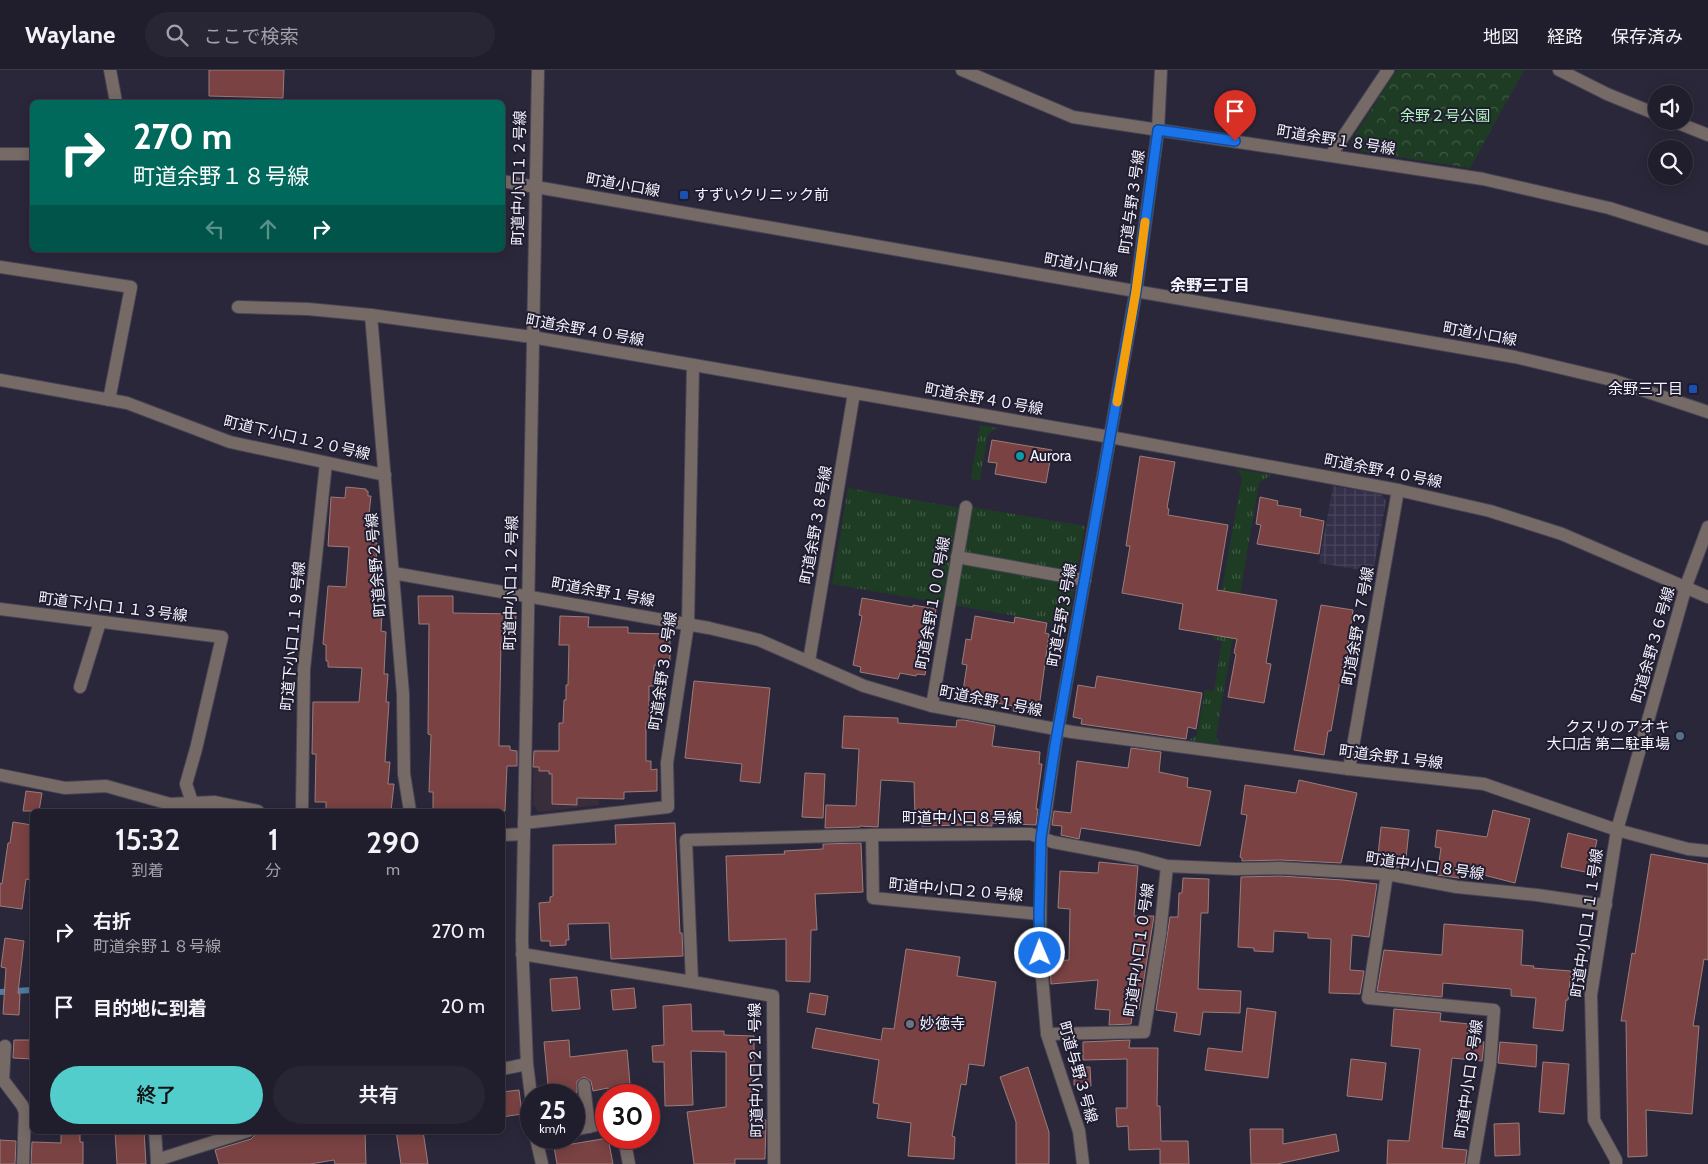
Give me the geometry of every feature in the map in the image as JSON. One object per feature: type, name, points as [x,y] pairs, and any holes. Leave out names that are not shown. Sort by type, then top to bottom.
[{"type":"street","points":[[110,70],[116,100]]},
{"type":"street","name":"町道中小口１２号線","points":[[530,1084],[522,954],[538,70]]},
{"type":"street","name":"町道余野１８号線","points":[[962,70],[1073,117],[1483,179],[1609,208],[1708,239]]},
{"type":"street","name":"町道与野３号線","points":[[1083,1164],[1079,1131],[1047,1034],[1040,953],[1041,838],[1058,730],[1136,291],[1158,130],[1161,70]]},
{"type":"street","points":[[1331,155],[1388,70]]},
{"type":"street","points":[[1559,70],[1607,94],[1648,111]]},
{"type":"street","points":[[1693,129],[1708,136]]},
{"type":"street","points":[[0,154],[30,154]]},
{"type":"street","name":"町道小口線","points":[[505,181],[1516,356],[1612,380],[1708,412]]},
{"type":"street","points":[[0,268],[131,287],[109,400]]},
{"type":"street","name":"町道余野４０号線","points":[[238,307],[308,309],[371,315],[532,337],[1110,437],[1398,490],[1490,511],[1562,534],[1708,597]]},
{"type":"street","name":"町道余野２号線","points":[[371,315],[403,694],[404,774],[410,809]]},
{"type":"street","name":"町道余野３９号線","points":[[524,828],[668,807],[666,763],[688,624],[693,365]]},
{"type":"street","name":"町道下小口１２０号線","points":[[0,380],[127,403],[230,442],[385,475]]},
{"type":"street","name":"町道余野３８号線","points":[[809,662],[854,393]]},
{"type":"street","name":"町道下小口１１９号線","points":[[302,809],[304,669],[326,463]]},
{"type":"street","name":"町道余野３７号線","points":[[1349,769],[1398,490]]},
{"type":"street","name":"町道余野１００号線","points":[[932,706],[966,506]]},
{"type":"street","name":"町道余野３６号線","points":[[1617,830],[1686,586],[1708,527]]},
{"type":"street","points":[[957,557],[1085,580]]},
{"type":"street","name":"町道余野１号線","points":[[393,573],[688,624],[759,640],[864,686],[932,706],[1058,730],[1349,769],[1484,784],[1617,830],[1688,849],[1708,851]]},
{"type":"street","name":"町道下小口１１３号線","points":[[0,609],[222,637],[186,784],[194,807]]},
{"type":"street","points":[[80,687],[100,622]]},
{"type":"street","points":[[0,775],[65,788],[106,786],[170,804],[194,807],[214,802],[248,809]]},
{"type":"street","points":[[505,834],[524,828]]},
{"type":"street","name":"町道中小口１１１号線","points":[[1616,1164],[1616,1160],[1594,1120],[1591,995],[1617,830]]},
{"type":"street","name":"町道中小口８号線","points":[[692,982],[686,840],[872,835],[1031,834],[1054,842],[1138,858],[1166,866],[1236,869],[1280,868],[1387,874],[1457,887],[1537,895],[1606,905]]},
{"type":"street","name":"町道中小口２０号線","points":[[872,835],[873,898],[1039,914]]},
{"type":"street","name":"町道中小口１０号線","points":[[1047,1034],[1144,1032],[1160,934],[1166,866]]},
{"type":"street","name":"町道中小口９号線","points":[[1387,874],[1368,998],[1494,1010],[1490,1065],[1473,1164]]},
{"type":"street","points":[[522,954],[692,982]]},
{"type":"street","name":"町道中小口２１号線","points":[[692,982],[773,996],[774,1164]]},
{"type":"street","points":[[5,1046],[4,1080],[25,1112],[23,1164]]},
{"type":"street","points":[[505,1068],[527,1064]]},
{"type":"street","points":[[585,1093],[589,1127]]},
{"type":"street","points":[[585,1128],[595,1126]]},
{"type":"street","points":[[155,1134],[157,1162],[239,1134]]},
{"type":"street","points":[[539,1149],[542,1164]]},
{"type":"street","points":[[626,1149],[629,1164]]},
{"type":"shaded area","points":[[1333,486],[1381,494],[1386,501],[1373,572],[1319,563]]},
{"type":"shaded area","points":[[534,749],[600,750],[599,805],[539,812],[533,805]]},
{"type":"green space","name":"余野２号公園","points":[[1397,70],[1524,70],[1470,168],[1354,150],[1351,141]]},
{"type":"green space","points":[[980,425],[997,428],[988,434],[980,480],[971,479]]},
{"type":"green space","points":[[1236,469],[1271,475],[1259,483],[1216,737],[1221,745],[1189,740],[1197,735],[1205,690],[1214,691],[1222,641],[1213,639],[1242,477]]},
{"type":"green space","points":[[848,488],[966,509],[966,506],[1085,526],[1068,625],[832,584]]},
{"type":"building","points":[[209,70],[284,70],[283,98],[209,96]]},
{"type":"building","name":"Aurora","points":[[992,440],[1052,450],[1046,483],[995,474],[997,463],[988,462]]},
{"type":"building","points":[[1140,456],[1175,462],[1167,508],[1169,509],[1168,515],[1228,525],[1217,590],[1277,600],[1266,663],[1271,664],[1264,703],[1228,697],[1237,639],[1179,629],[1183,604],[1122,593],[1130,546],[1126,546]]},
{"type":"building","points":[[346,487],[366,489],[368,496],[371,496],[369,514],[375,515],[374,543],[377,543],[376,562],[378,563],[377,614],[382,614],[381,631],[386,632],[384,674],[388,674],[386,702],[389,702],[385,762],[390,762],[388,784],[394,784],[391,809],[326,809],[326,802],[315,802],[316,754],[312,754],[313,702],[359,702],[362,668],[328,667],[326,645],[323,644],[328,586],[346,587],[349,547],[328,546],[331,497],[345,498]]},
{"type":"building","points":[[1260,497],[1278,501],[1277,505],[1301,509],[1300,516],[1324,521],[1319,554],[1257,544],[1261,525],[1256,524]]},
{"type":"building","points":[[418,596],[453,596],[453,613],[516,614],[515,642],[501,642],[499,746],[510,746],[510,750],[517,751],[517,766],[507,766],[505,811],[505,809],[433,809],[433,792],[429,792],[431,735],[428,734],[429,624],[419,624]]},
{"type":"building","points":[[862,598],[936,609],[925,675],[917,674],[916,676],[900,673],[898,679],[860,672],[861,667],[853,665],[862,616],[859,615]]},
{"type":"building","points":[[1321,605],[1353,610],[1344,676],[1341,675],[1331,731],[1328,731],[1324,755],[1294,750]]},
{"type":"building","points":[[560,616],[589,617],[588,627],[628,627],[628,633],[670,634],[670,666],[654,665],[654,686],[649,686],[649,722],[646,722],[646,761],[651,761],[651,770],[657,769],[657,791],[624,792],[624,799],[577,798],[577,805],[552,804],[552,774],[549,774],[549,771],[539,771],[539,767],[533,767],[534,751],[559,751],[559,723],[563,723],[564,700],[566,700],[566,685],[568,685],[569,645],[559,645]]},
{"type":"building","points":[[975,616],[1014,623],[1015,617],[1047,623],[1045,633],[1049,634],[1038,715],[1013,711],[1014,706],[962,697],[967,665],[962,664],[966,639],[971,640]]},
{"type":"building","points":[[1097,676],[1202,693],[1196,729],[1188,727],[1186,739],[1081,724],[1082,719],[1073,717],[1078,685],[1095,688]]},
{"type":"building","points":[[694,681],[770,688],[760,783],[740,781],[742,764],[685,758]]},
{"type":"building","points":[[844,716],[898,718],[898,723],[956,727],[957,720],[964,720],[995,726],[992,746],[1040,752],[1039,764],[1042,764],[1036,809],[1038,809],[1036,825],[992,823],[992,826],[922,826],[922,816],[915,816],[914,782],[881,780],[878,827],[825,828],[826,805],[856,806],[859,749],[842,748]]},
{"type":"building","points":[[1131,748],[1161,752],[1159,772],[1188,778],[1187,787],[1211,791],[1200,846],[1081,828],[1079,839],[1061,835],[1062,826],[1052,825],[1054,811],[1071,813],[1077,761],[1128,768]]},
{"type":"building","points":[[805,773],[825,774],[823,818],[802,817]]},
{"type":"building","points":[[1299,780],[1357,793],[1341,863],[1280,860],[1242,861],[1240,857],[1247,815],[1241,814],[1245,785],[1296,793]]},
{"type":"building","points":[[26,791],[42,793],[39,809],[23,811]]},
{"type":"building","points":[[1493,810],[1530,819],[1515,883],[1468,871],[1466,879],[1437,875],[1441,848],[1435,847],[1437,830],[1487,837]]},
{"type":"building","points":[[13,822],[30,825],[30,880],[26,879],[22,909],[0,906],[0,883],[2,884],[8,843],[10,843]]},
{"type":"building","points":[[675,823],[680,933],[682,933],[683,956],[611,959],[609,923],[568,924],[569,940],[566,940],[566,945],[550,946],[550,941],[541,941],[539,903],[550,902],[550,897],[553,896],[553,845],[616,844],[615,825]]},
{"type":"building","points":[[1381,827],[1409,830],[1405,868],[1377,865]]},
{"type":"building","points":[[1568,833],[1597,840],[1590,873],[1561,867]]},
{"type":"building","points":[[861,843],[863,892],[815,894],[817,930],[811,930],[810,982],[786,981],[786,939],[729,941],[726,856],[785,854],[784,851],[823,849],[823,844]]},
{"type":"building","points":[[1651,854],[1708,864],[1708,960],[1704,959],[1693,1026],[1699,1026],[1692,1114],[1646,1110],[1647,1156],[1628,1157],[1626,1021],[1621,1021],[1632,953],[1635,954]]},
{"type":"building","points":[[1099,862],[1138,866],[1134,916],[1154,916],[1139,1010],[1133,1010],[1131,1024],[1109,1025],[1110,1010],[1095,1009],[1098,980],[1051,984],[1050,961],[1069,960],[1070,909],[1058,908],[1060,871],[1098,873]]},
{"type":"building","points":[[1280,876],[1377,884],[1369,937],[1352,935],[1350,970],[1364,971],[1360,994],[1329,993],[1331,939],[1308,938],[1308,933],[1274,931],[1273,952],[1254,951],[1254,948],[1238,947],[1241,877]]},
{"type":"building","points":[[1183,878],[1209,879],[1208,913],[1201,913],[1198,989],[1241,991],[1240,1013],[1203,1012],[1200,1035],[1174,1031],[1177,1013],[1156,1010],[1170,917],[1178,917],[1179,893],[1182,893]]},
{"type":"building","points":[[1444,924],[1523,930],[1521,965],[1534,966],[1533,968],[1571,971],[1563,1031],[1533,1028],[1536,998],[1511,996],[1511,989],[1443,983],[1442,997],[1377,991],[1384,950],[1442,955]]},
{"type":"building","points":[[5,938],[24,941],[18,993],[20,994],[19,1015],[3,1014],[6,968],[1,967]]},
{"type":"building","points":[[906,949],[960,957],[957,976],[996,982],[984,1066],[969,1064],[966,1085],[961,1084],[952,1136],[955,1137],[954,1159],[908,1156],[911,1123],[877,1118],[879,1104],[873,1103],[879,1060],[812,1048],[816,1028],[881,1040],[883,1028],[894,1029]]},
{"type":"building","points":[[577,977],[580,1009],[552,1011],[550,979]]},
{"type":"building","points":[[634,988],[636,1008],[613,1010],[611,990]]},
{"type":"building","points":[[810,993],[828,996],[825,1015],[807,1012]]},
{"type":"building","points":[[691,1004],[692,1031],[724,1031],[724,1035],[754,1036],[752,1120],[766,1120],[765,1159],[735,1159],[735,1164],[694,1164],[687,1112],[726,1107],[726,1052],[691,1051],[693,1105],[665,1106],[664,1062],[653,1062],[652,1046],[664,1045],[663,1006]]},
{"type":"building","points":[[1247,1008],[1276,1012],[1268,1078],[1205,1070],[1208,1048],[1242,1052]]},
{"type":"building","points":[[1394,1009],[1441,1013],[1440,1021],[1469,1024],[1467,1039],[1484,1042],[1482,1061],[1452,1058],[1442,1148],[1467,1150],[1465,1164],[1387,1164],[1388,1140],[1409,1141],[1420,1049],[1391,1046]]},
{"type":"building","points":[[14,1040],[30,1040],[30,1059],[13,1058]]},
{"type":"building","points":[[569,1040],[570,1057],[627,1050],[630,1084],[595,1084],[595,1091],[593,1091],[591,1081],[584,1077],[577,1081],[577,1084],[548,1084],[544,1042]]},
{"type":"building","points":[[1130,1040],[1129,1048],[1158,1048],[1157,1106],[1160,1106],[1161,1141],[1188,1141],[1189,1164],[1160,1164],[1160,1149],[1129,1150],[1128,1126],[1117,1127],[1116,1108],[1127,1108],[1127,1059],[1083,1060],[1083,1042]]},
{"type":"building","points":[[1500,1042],[1537,1045],[1536,1067],[1498,1063]]},
{"type":"building","points":[[1351,1059],[1386,1063],[1382,1100],[1347,1096]]},
{"type":"building","points":[[1543,1062],[1569,1064],[1564,1114],[1539,1112]]},
{"type":"building","points":[[1028,1067],[1049,1132],[1049,1164],[1016,1164],[1016,1122],[1000,1077]]},
{"type":"building","points":[[1074,1067],[1090,1067],[1091,1086],[1074,1085]]},
{"type":"building","points":[[519,1090],[520,1114],[505,1117],[505,1092]]},
{"type":"building","points":[[1519,1123],[1520,1155],[1495,1156],[1494,1124]]},
{"type":"building","points":[[1250,1129],[1283,1129],[1283,1144],[1336,1134],[1339,1151],[1277,1164],[1251,1164]]},
{"type":"building","points":[[61,1134],[80,1134],[80,1142],[83,1142],[83,1164],[31,1164],[32,1142],[61,1143]]},
{"type":"building","points":[[115,1134],[144,1134],[146,1164],[117,1164]]},
{"type":"building","points":[[255,1134],[365,1134],[366,1164],[335,1164],[334,1160],[310,1164],[219,1164],[215,1150],[251,1139]]},
{"type":"building","points":[[396,1134],[423,1134],[428,1164],[401,1164]]},
{"type":"building","points":[[0,1140],[16,1141],[15,1164],[0,1164]]},
{"type":"building","points":[[595,1140],[595,1149],[610,1149],[613,1164],[557,1164],[554,1149],[585,1149],[585,1142]]},
{"type":"waterway","points":[[0,992],[30,990]]},
{"type":"slow traffic","points":[[1117,402],[1136,291],[1145,222]]},
{"type":"place","name":"すずいクリニック前","points":[[684,195]]},
{"type":"place","name":"余野三丁目","points":[[1693,389]]},
{"type":"place","name":"Aurora","points":[[1020,456]]},
{"type":"place","name":"クスリのアオキ 大口店 第二駐車場","points":[[1680,736]]},
{"type":"place","name":"妙徳寺","points":[[910,1024]]},
{"type":"district","name":"余野三丁目","points":[[1210,285]]},
{"type":"route","points":[[1040,953],[1041,838],[1055,746],[1136,291],[1158,130],[1235,141]]}]
